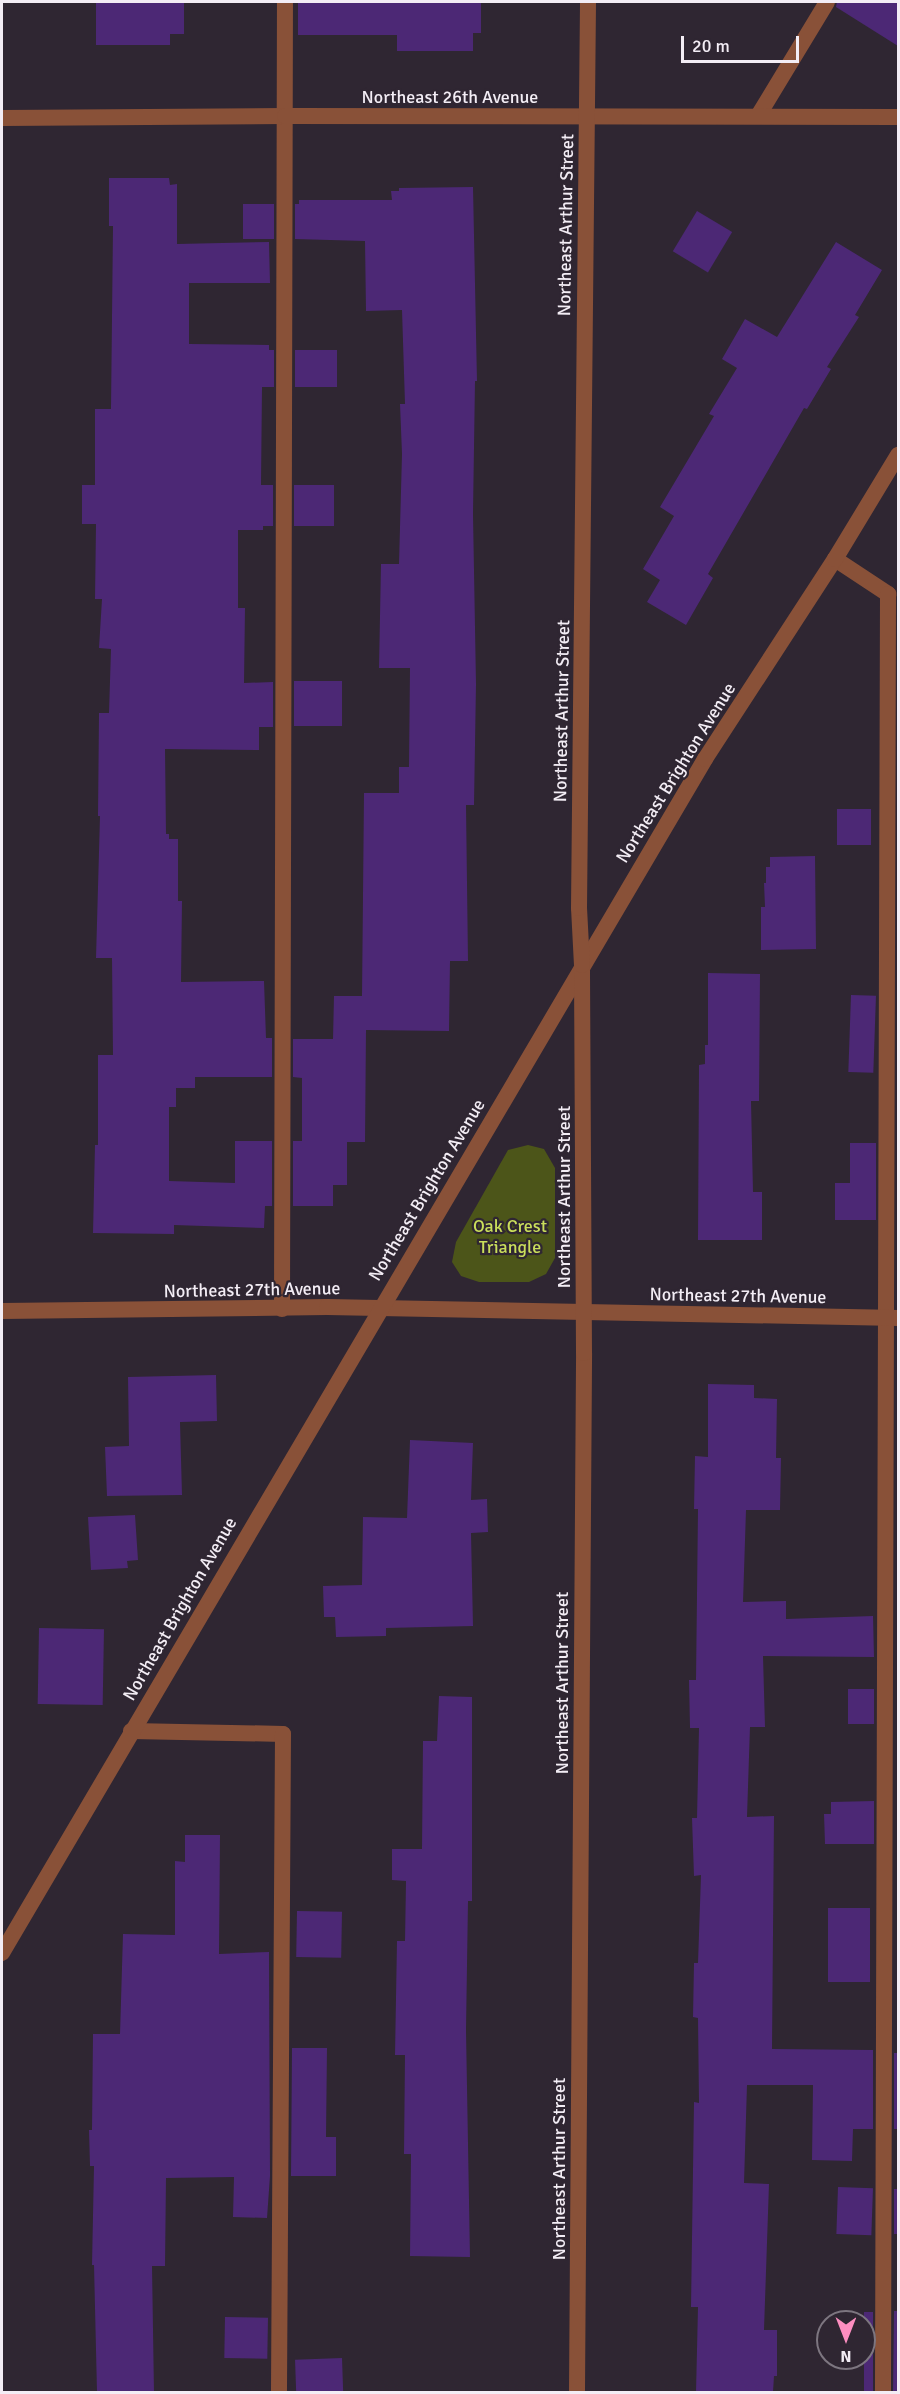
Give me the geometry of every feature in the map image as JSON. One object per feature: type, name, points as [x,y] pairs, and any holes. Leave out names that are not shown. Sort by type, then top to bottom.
[{"type":"street","points":[[282,1309],[285,2]]},
{"type":"street","name":"Northeast Arthur Street","points":[[577,2392],[584,1313],[582,965],[579,908],[588,2]]},
{"type":"street","points":[[758,116],[827,2]]},
{"type":"street","name":"Northeast 26th Avenue","points":[[2,118],[898,117]]},
{"type":"street","name":"Northeast Brighton Avenue","points":[[2,1953],[130,1731],[705,759],[835,559],[898,454]]},
{"type":"street","points":[[835,559],[888,594],[893,1318],[883,2392]]},
{"type":"street","name":"Northeast 27th Avenue","points":[[2,1311],[379,1309],[893,1318]]},
{"type":"street","points":[[130,1731],[284,1734],[279,2392]]},
{"type":"green space","name":"Oak Crest Triangle","points":[[528,1145],[544,1149],[555,1168],[555,1258],[546,1274],[529,1282],[479,1282],[461,1276],[452,1262],[456,1242],[508,1150]]},
{"type":"building","points":[[96,2],[184,2],[184,34],[170,34],[170,45],[96,45]]},
{"type":"building","points":[[298,2],[481,2],[481,33],[473,33],[473,51],[397,51],[397,35],[298,35]]},
{"type":"building","points":[[837,2],[898,2],[898,46],[836,7]]},
{"type":"building","points":[[109,178],[169,178],[170,185],[177,184],[177,244],[269,242],[270,283],[189,283],[189,344],[269,345],[269,350],[274,350],[274,387],[262,387],[261,485],[273,485],[273,526],[263,526],[263,530],[238,530],[238,608],[245,608],[244,683],[273,682],[273,727],[259,727],[259,750],[165,749],[166,834],[169,834],[169,839],[178,839],[178,901],[182,901],[181,982],[264,981],[266,1038],[272,1038],[272,1077],[195,1077],[195,1088],[176,1088],[176,1107],[169,1107],[169,1181],[235,1183],[235,1141],[272,1141],[272,1206],[265,1206],[264,1228],[174,1225],[174,1234],[93,1233],[95,1145],[98,1145],[98,1055],[113,1055],[112,958],[96,958],[100,816],[98,816],[99,713],[109,713],[111,649],[99,648],[102,599],[95,599],[96,524],[82,524],[82,485],[95,485],[95,409],[111,409],[113,226],[109,226]]},
{"type":"building","points":[[473,187],[477,381],[475,381],[473,514],[476,684],[474,805],[466,805],[468,961],[450,961],[449,1031],[366,1030],[365,1142],[347,1142],[347,1185],[333,1185],[333,1206],[293,1206],[293,1141],[302,1141],[302,1078],[293,1077],[293,1039],[333,1039],[334,996],[362,996],[364,793],[399,793],[399,767],[409,767],[410,668],[379,668],[381,564],[399,564],[402,454],[400,404],[405,404],[402,310],[366,311],[365,241],[295,239],[295,204],[299,204],[299,200],[392,200],[391,191],[399,191],[399,188]]},
{"type":"building","points":[[243,204],[274,204],[274,239],[243,239]]},
{"type":"building","points":[[697,211],[732,232],[708,272],[673,251]]},
{"type":"building","points":[[836,242],[882,270],[855,315],[859,317],[827,367],[831,369],[807,409],[804,408],[708,574],[713,578],[686,625],[647,602],[660,580],[643,569],[674,516],[660,507],[714,416],[709,414],[737,368],[722,359],[745,319],[777,337]]},
{"type":"building","points":[[295,350],[337,350],[337,387],[295,387]]},
{"type":"building","points":[[294,485],[334,485],[334,526],[294,526]]},
{"type":"building","points":[[294,681],[342,681],[342,726],[294,726]]},
{"type":"building","points":[[837,809],[871,809],[871,845],[837,845]]},
{"type":"building","points":[[815,856],[816,949],[761,950],[761,907],[765,907],[764,883],[766,883],[766,867],[770,867],[770,857]]},
{"type":"building","points":[[708,973],[760,974],[759,1101],[751,1101],[753,1192],[762,1192],[762,1240],[698,1240],[699,1065],[705,1064],[705,1045],[708,1045]]},
{"type":"building","points":[[851,995],[876,996],[873,1073],[848,1072]]},
{"type":"building","points":[[850,1143],[876,1143],[876,1220],[835,1220],[835,1183],[850,1183]]},
{"type":"building","points":[[216,1375],[217,1421],[180,1422],[182,1495],[107,1496],[105,1447],[129,1446],[128,1377]]},
{"type":"building","points":[[708,1384],[754,1385],[754,1398],[777,1399],[776,1458],[781,1458],[780,1510],[746,1510],[743,1602],[786,1601],[786,1619],[873,1616],[874,1657],[763,1656],[765,1727],[750,1727],[747,1817],[774,1816],[772,2049],[873,2050],[873,2129],[853,2129],[852,2161],[812,2160],[813,2085],[747,2085],[744,2183],[769,2184],[764,2330],[777,2330],[777,2376],[774,2376],[773,2392],[696,2392],[698,2307],[691,2307],[694,2102],[699,2103],[698,2018],[693,2017],[694,1963],[698,1963],[701,1875],[694,1876],[692,1818],[697,1818],[699,1728],[690,1728],[689,1680],[696,1680],[698,1509],[694,1509],[695,1456],[708,1457]]},
{"type":"building","points":[[410,1440],[473,1443],[471,1500],[487,1499],[488,1532],[471,1533],[473,1626],[386,1628],[386,1636],[336,1637],[335,1617],[324,1617],[323,1586],[362,1585],[363,1517],[407,1518]]},
{"type":"building","points":[[135,1515],[138,1560],[127,1561],[128,1568],[91,1570],[88,1517]]},
{"type":"building","points":[[39,1628],[104,1629],[103,1705],[38,1704]]},
{"type":"building","points":[[848,1689],[874,1689],[874,1724],[848,1724]]},
{"type":"building","points":[[439,1696],[472,1697],[472,1901],[468,1901],[466,2030],[470,2257],[410,2256],[411,2154],[404,2154],[405,2055],[395,2055],[397,1941],[405,1941],[406,1881],[392,1880],[392,1849],[422,1849],[423,1741],[437,1741]]},
{"type":"building","points":[[874,1801],[874,1844],[825,1844],[824,1814],[831,1814],[831,1802]]},
{"type":"building","points":[[185,1835],[220,1835],[219,1954],[269,1952],[270,2176],[267,2218],[233,2217],[234,2177],[166,2178],[165,2266],[152,2266],[154,2392],[97,2392],[94,2265],[92,2265],[94,2166],[90,2166],[89,2130],[92,2130],[93,2034],[120,2034],[123,1934],[175,1935],[175,1861],[185,1862]]},
{"type":"building","points":[[828,1908],[870,1908],[870,1982],[828,1982]]},
{"type":"building","points":[[297,1911],[342,1912],[341,1958],[296,1957]]},
{"type":"building","points":[[292,2048],[327,2048],[326,2137],[336,2137],[336,2176],[291,2176]]},
{"type":"building","points":[[894,2053],[898,2053],[898,2129],[894,2129]]},
{"type":"building","points":[[838,2187],[873,2188],[871,2235],[836,2234]]},
{"type":"building","points":[[894,2189],[898,2189],[898,2234],[894,2234]]},
{"type":"building","points":[[894,2311],[898,2311],[898,2392],[893,2392]]},
{"type":"building","points":[[225,2317],[268,2318],[267,2359],[224,2358]]},
{"type":"building","points":[[342,2358],[343,2392],[296,2392],[295,2360]]},
{"type":"building","points":[[864,2370],[873,2370],[873,2392],[864,2392]]}]
